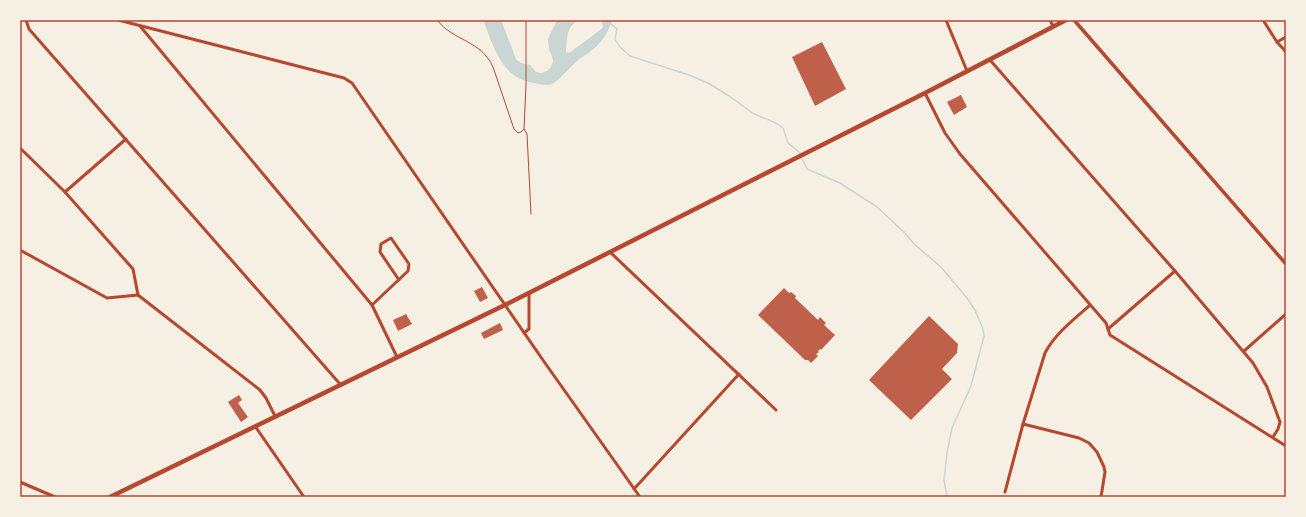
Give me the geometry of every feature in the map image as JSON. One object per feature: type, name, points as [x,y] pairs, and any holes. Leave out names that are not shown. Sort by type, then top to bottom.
[{"type":"main road","points":[[110,497],[505,305],[990,60],[1066,20]]},
{"type":"street","points":[[26,20],[29,29],[340,384]]},
{"type":"street","points":[[118,20],[349,80],[356,88],[524,333],[640,497]]},
{"type":"street","points":[[946,20],[967,71]]},
{"type":"street","points":[[1050,20],[1053,26]]},
{"type":"street","points":[[1074,20],[1286,264]]},
{"type":"street","points":[[1263,20],[1277,42],[1286,52]]},
{"type":"street","points":[[140,26],[372,305],[396,358]]},
{"type":"street","points":[[1277,42],[1286,37]]},
{"type":"street","points":[[990,60],[1244,351],[1264,380],[1280,422],[1273,437]]},
{"type":"street","points":[[925,93],[946,135],[960,154],[1089,306],[1106,323],[1110,335],[1286,446]]},
{"type":"street","points":[[65,192],[126,139]]},
{"type":"street","points":[[20,148],[65,192],[133,269],[138,295],[260,390],[275,416]]},
{"type":"street","points":[[372,305],[399,280],[408,271],[409,264],[391,238],[381,244],[380,252],[399,280]]},
{"type":"street","points":[[20,250],[107,298],[138,295]]},
{"type":"street","points":[[610,252],[776,410]]},
{"type":"street","points":[[1108,329],[1175,271]]},
{"type":"street","points":[[524,333],[529,329],[529,293]]},
{"type":"street","points":[[1005,492],[1040,367],[1048,347],[1067,325],[1089,306]]},
{"type":"street","points":[[1244,351],[1286,314]]},
{"type":"street","points":[[634,489],[739,374]]},
{"type":"street","points":[[1024,424],[1079,438],[1085,440],[1093,447],[1100,456],[1105,472],[1101,497]]},
{"type":"street","points":[[255,426],[304,497]]},
{"type":"street","points":[[20,482],[55,497]]},
{"type":"path","points":[[437,20],[447,31],[470,42],[487,57],[493,67],[514,129],[518,133],[524,129]]},
{"type":"path","points":[[526,20],[524,129],[527,134],[531,214]]},
{"type":"shaded area","points":[[483,20],[501,20],[516,59],[521,63],[530,65],[536,72],[541,73],[547,71],[551,67],[553,61],[549,50],[548,39],[557,20],[580,20],[572,25],[568,33],[566,52],[569,53],[603,27],[602,20],[612,20],[606,35],[600,43],[578,60],[558,80],[552,84],[543,85],[523,80],[506,68],[495,50]]},
{"type":"building","points":[[822,42],[846,89],[815,106],[792,57]]},
{"type":"building","points":[[961,95],[967,107],[954,115],[947,102]]},
{"type":"building","points":[[482,287],[488,298],[480,302],[474,291]]},
{"type":"building","points":[[784,288],[789,293],[791,292],[796,296],[795,298],[818,320],[820,317],[826,323],[824,325],[835,335],[821,350],[820,349],[818,351],[819,352],[816,354],[818,356],[811,363],[808,360],[805,360],[758,315]]},
{"type":"building","points":[[406,314],[412,324],[398,331],[393,320]]},
{"type":"building","points":[[929,316],[958,344],[957,353],[942,369],[952,379],[911,420],[869,380]]},
{"type":"building","points":[[500,323],[503,330],[484,339],[481,333]]},
{"type":"building","points":[[239,395],[242,400],[238,403],[248,417],[241,422],[228,402]]},
{"type":"waterway","points":[[610,23],[617,29],[615,39],[619,46],[630,56],[689,75],[710,84],[754,114],[776,123],[783,128],[788,143],[799,152],[807,169],[840,183],[877,207],[905,233],[914,244],[941,267],[967,298],[975,310],[983,329],[984,336],[971,386],[952,428],[944,480],[947,497]]}]
